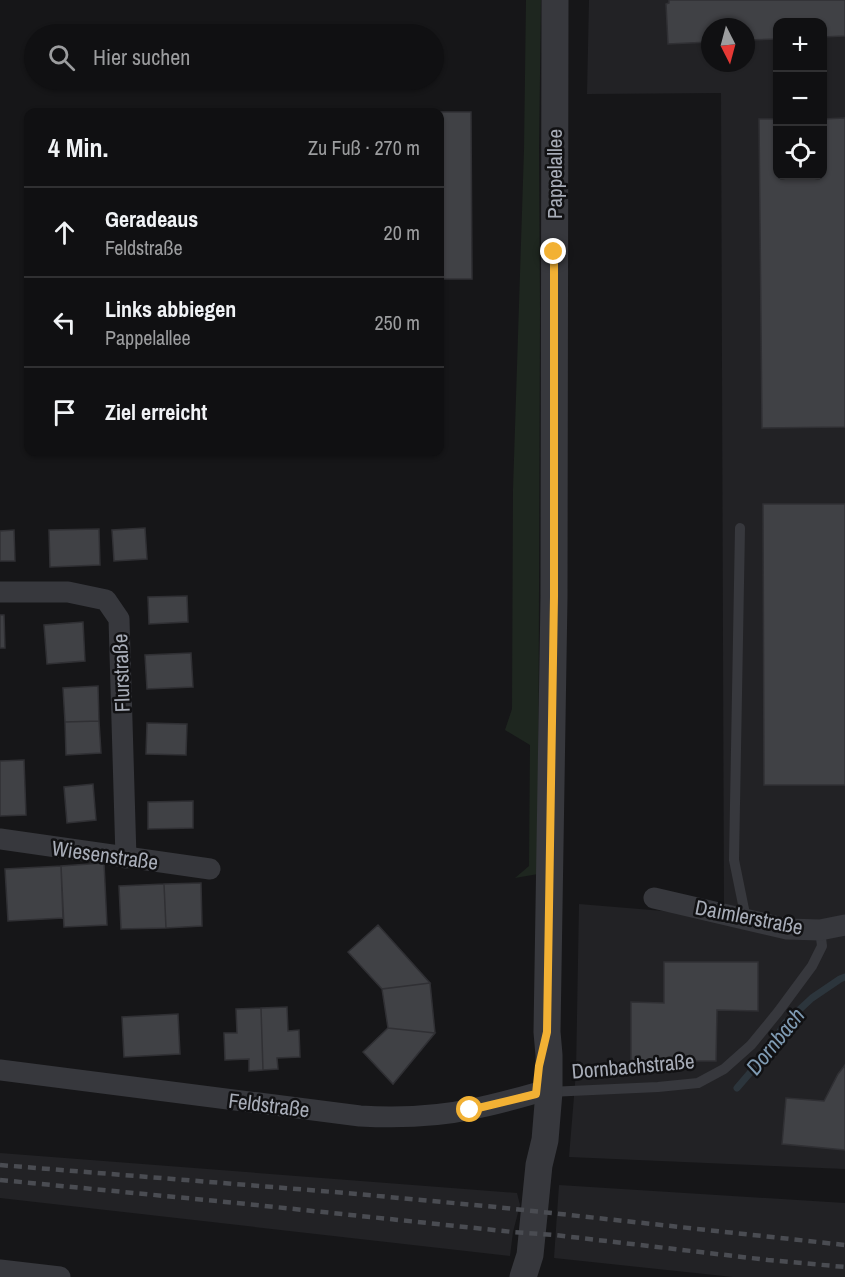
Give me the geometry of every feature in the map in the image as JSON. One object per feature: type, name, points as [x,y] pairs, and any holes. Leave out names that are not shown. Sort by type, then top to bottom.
[{"type":"street","name":"Pappelallee","points":[[529,1270],[539,1165],[535,1138],[542,1093],[539,1066],[547,1032],[554,597],[555,0]]},
{"type":"street","name":"Flurstraße","points":[[0,592],[68,592],[106,600],[120,619],[126,858]]},
{"type":"street","name":"Wiesenstraße","points":[[0,839],[210,869]]},
{"type":"street","name":"Daimlerstraße","points":[[654,898],[787,929],[820,930],[845,925]]},
{"type":"street","name":"Feldstraße","points":[[0,1070],[360,1116],[389,1117],[470,1110],[542,1093]]},
{"type":"street","points":[[0,1270],[60,1277]]},
{"type":"lane","points":[[740,528],[734,860],[746,919]]},
{"type":"lane","name":"Dornbachstraße","points":[[542,1093],[698,1083],[724,1069],[751,1045],[812,966],[822,946],[820,930]]},
{"type":"shaded area","points":[[526,0],[541,0],[538,874],[515,878],[529,866],[530,745],[505,730],[512,709],[513,490],[524,150]]},
{"type":"shaded area","points":[[589,0],[845,0],[845,1169],[569,1157],[576,1072],[579,904],[724,916],[721,93],[587,94]]},
{"type":"shaded area","points":[[0,1153],[517,1193],[520,1205],[510,1256],[0,1198]]},
{"type":"shaded area","points":[[559,1185],[845,1203],[845,1277],[733,1277],[554,1258]]},
{"type":"building","points":[[669,0],[845,0],[845,36],[827,37],[827,18],[773,18],[773,39],[755,40],[755,18],[701,18],[701,42],[668,44],[666,4]]},
{"type":"building","points":[[444,112],[471,112],[472,279],[444,279]]},
{"type":"building","points":[[845,118],[845,427],[762,428],[759,119],[773,119],[773,180],[827,180],[827,119]]},
{"type":"building","points":[[763,504],[845,504],[845,785],[764,785]]},
{"type":"building","points":[[145,528],[147,559],[114,561],[112,530]]},
{"type":"building","points":[[99,529],[100,565],[50,567],[49,530]]},
{"type":"building","points":[[14,530],[15,561],[0,561],[0,531]]},
{"type":"building","points":[[187,596],[188,622],[149,624],[148,597]]},
{"type":"building","points":[[0,615],[4,615],[5,648],[0,648]]},
{"type":"building","points":[[83,622],[85,661],[47,664],[44,625]]},
{"type":"building","points":[[191,653],[193,687],[147,689],[145,655]]},
{"type":"building","points":[[98,686],[99,721],[65,722],[63,688]]},
{"type":"building","points":[[99,721],[101,753],[66,755],[65,722]]},
{"type":"building","points":[[147,723],[187,724],[186,755],[146,754]]},
{"type":"building","points":[[24,760],[26,815],[0,816],[0,761]]},
{"type":"building","points":[[93,784],[96,820],[67,823],[64,787]]},
{"type":"building","points":[[193,801],[193,828],[148,829],[148,802]]},
{"type":"building","points":[[104,863],[107,925],[64,927],[61,866]]},
{"type":"building","points":[[61,866],[63,918],[8,921],[5,869]]},
{"type":"building","points":[[201,883],[202,926],[166,928],[164,884]]},
{"type":"building","points":[[164,884],[166,928],[121,929],[119,886]]},
{"type":"building","points":[[378,925],[430,983],[382,989],[348,952]]},
{"type":"building","points":[[664,962],[758,962],[758,1011],[717,1010],[716,1061],[631,1061],[631,1002],[664,1003]]},
{"type":"building","points":[[430,983],[435,1033],[388,1028],[382,989]]},
{"type":"building","points":[[287,1007],[288,1031],[299,1030],[300,1057],[277,1058],[278,1069],[263,1070],[261,1008]]},
{"type":"building","points":[[261,1008],[263,1070],[249,1071],[249,1059],[225,1060],[224,1033],[237,1033],[236,1009]]},
{"type":"building","points":[[178,1014],[180,1054],[124,1057],[122,1017]]},
{"type":"building","points":[[388,1028],[435,1033],[393,1084],[363,1052]]},
{"type":"building","points":[[845,1065],[845,1150],[782,1144],[786,1098],[824,1101]]},
{"type":"waterway","name":"Dornbach","points":[[737,1088],[767,1053],[785,1023],[812,998],[845,977]]},
{"type":"railway","points":[[0,1165],[496,1207],[845,1245]]},
{"type":"railway","points":[[0,1180],[555,1235],[845,1267]]},
{"type":"route","points":[[470,1110],[536,1094],[539,1066],[547,1032],[554,597],[554,252]]}]
